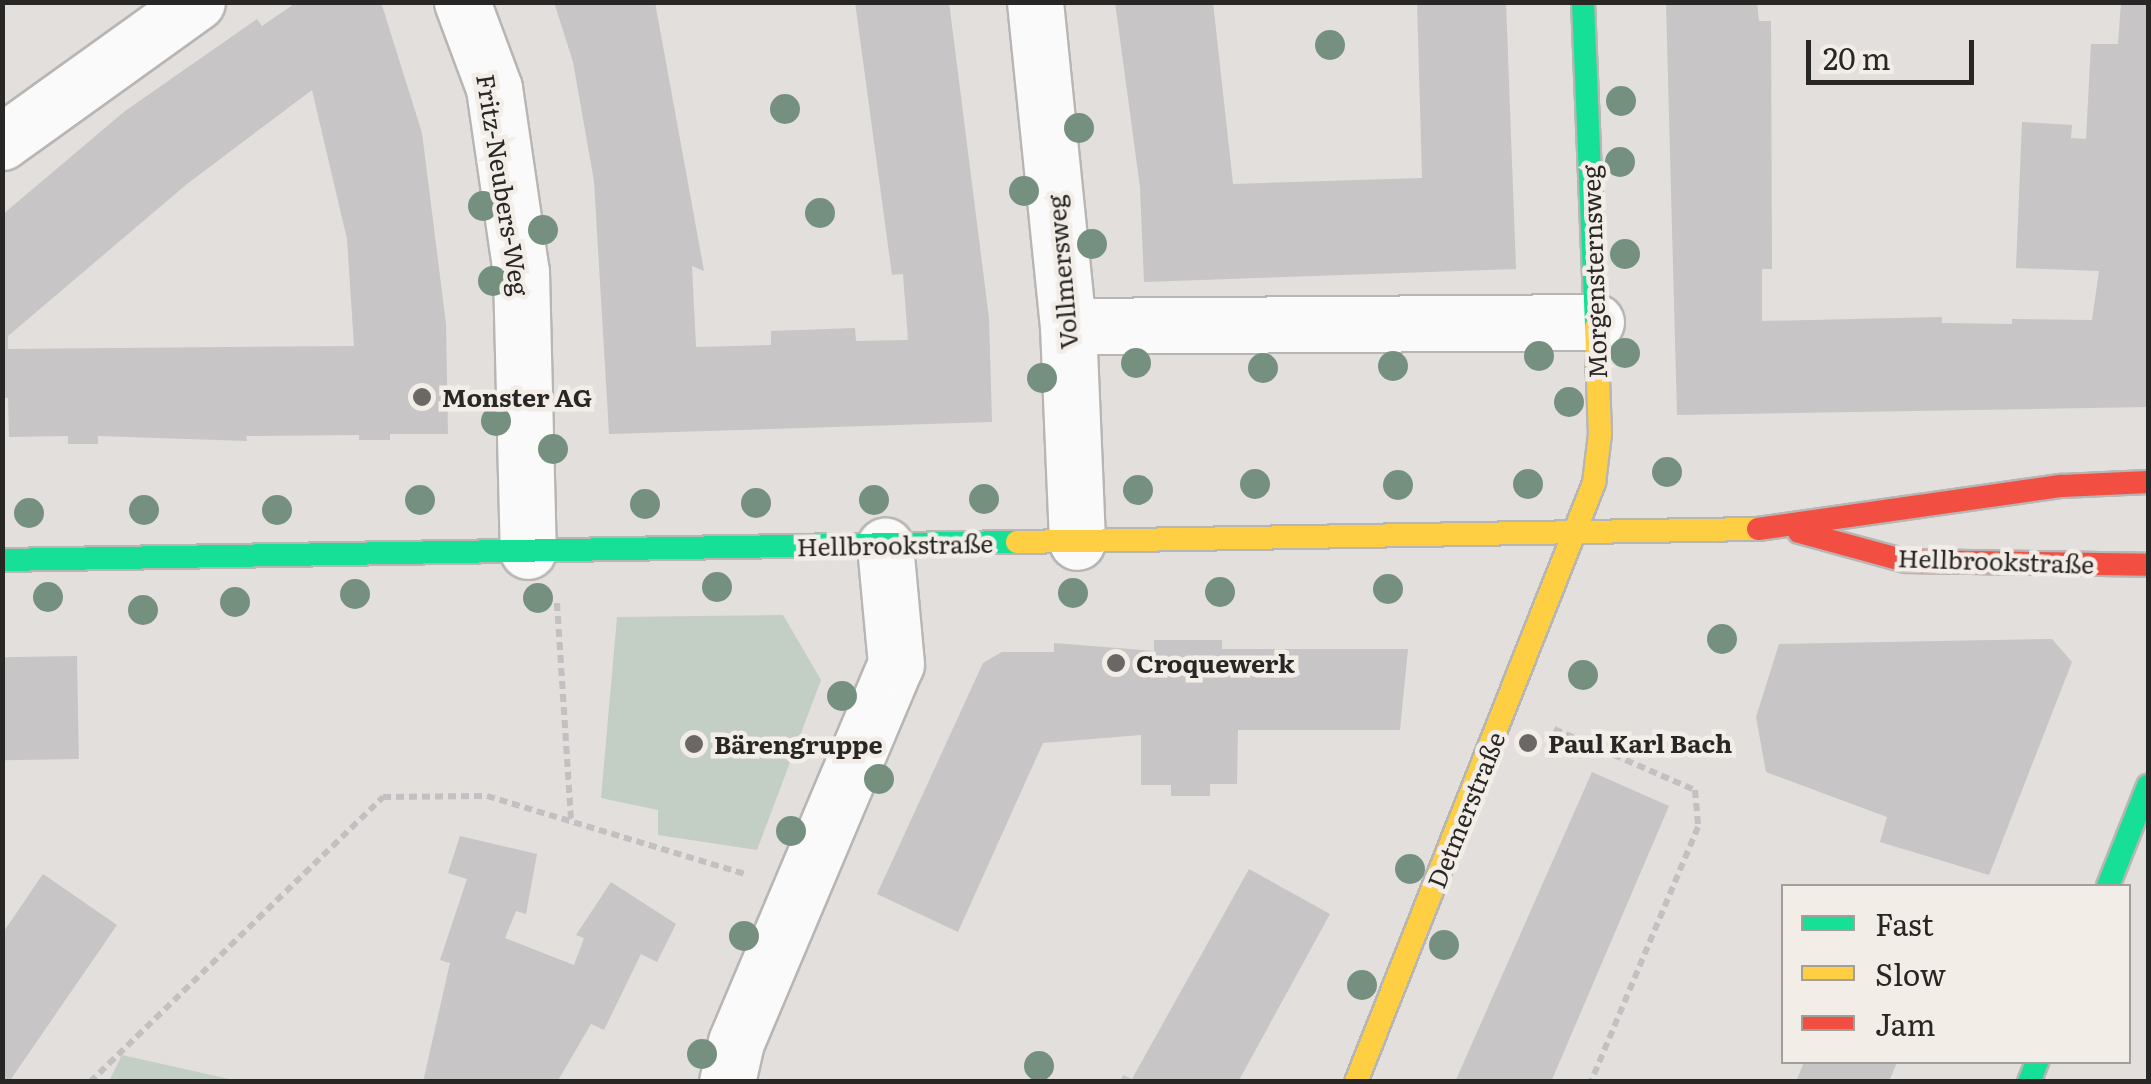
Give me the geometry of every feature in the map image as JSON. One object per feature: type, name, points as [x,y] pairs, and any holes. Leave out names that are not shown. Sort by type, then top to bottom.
[{"type":"street","points":[[2,142],[197,2]]},
{"type":"street","name":"Fritz-Neubers-Weg","points":[[462,2],[494,88],[521,272],[541,551]]},
{"type":"street","name":"Vollmersweg","points":[[1035,2],[1068,326],[1077,542]]},
{"type":"street","name":"Morgensternsweg","points":[[1568,534],[1596,466],[1596,322],[1583,2]]},
{"type":"street","points":[[1068,326],[1596,322]]},
{"type":"street","name":"Hellbrookstraße","points":[[2,560],[1787,528],[2048,488],[2148,482]]},
{"type":"street","name":"Hellbrookstraße","points":[[1787,528],[1906,560],[2148,565]]},
{"type":"street","name":"Detmerstraße","points":[[1356,1082],[1508,708],[1568,534]]},
{"type":"street","points":[[727,1082],[736,1042],[896,664],[884,546]]},
{"type":"street","points":[[2109,884],[2148,786]]},
{"type":"path","points":[[541,551],[572,821]]},
{"type":"path","points":[[1508,708],[1695,790],[1698,828],[1591,1082]]},
{"type":"path","points":[[90,1082],[382,797],[487,796],[800,890]]},
{"type":"shaded area","points":[[783,615],[821,680],[757,850],[658,835],[658,810],[601,798],[617,617]]},
{"type":"shaded area","points":[[122,1055],[238,1081],[109,1081]]},
{"type":"building","points":[[297,2],[381,2],[422,133],[446,324],[448,434],[390,434],[390,440],[359,440],[359,435],[246,436],[247,441],[98,436],[98,444],[68,444],[68,436],[9,437],[8,398],[2,398],[2,215],[125,111],[257,19],[262,26]],"holes":[[[312,90],[347,239],[354,346],[8,349],[8,336],[187,184]]]},
{"type":"building","points":[[554,2],[655,2],[704,271],[692,266],[696,347],[771,345],[771,331],[855,328],[856,341],[908,340],[903,274],[892,275],[855,2],[949,2],[989,318],[992,422],[609,434],[594,181],[573,62]]},
{"type":"building","points":[[1115,2],[1213,2],[1233,184],[1422,178],[1417,2],[1506,2],[1516,269],[1144,282],[1140,187]]},
{"type":"building","points":[[1666,2],[1757,2],[1759,21],[1771,21],[1772,269],[1762,269],[1762,321],[1942,317],[1942,323],[2012,324],[2012,319],[2092,320],[2099,271],[2016,268],[2022,122],[2072,125],[2071,138],[2086,139],[2091,44],[2118,44],[2121,2],[2148,2],[2148,407],[1677,415]]},
{"type":"building","points":[[2052,639],[2072,662],[1989,875],[1880,842],[1887,817],[1766,772],[1756,717],[1779,644]]},
{"type":"building","points":[[1154,640],[1222,640],[1222,649],[1408,649],[1400,730],[1238,730],[1237,784],[1210,784],[1210,796],[1171,796],[1171,785],[1141,785],[1141,735],[1043,743],[958,932],[877,894],[983,663],[1002,652],[1054,652],[1054,643],[1154,651]]},
{"type":"building","points":[[77,656],[79,759],[4,760],[2,657]]},
{"type":"building","points":[[1592,772],[1669,806],[1551,1082],[1455,1082]]},
{"type":"building","points":[[460,836],[537,854],[526,914],[516,911],[505,938],[574,965],[584,938],[576,935],[611,882],[676,924],[657,962],[641,954],[604,1030],[591,1024],[557,1082],[423,1082],[450,963],[440,960],[467,879],[448,873]]},
{"type":"building","points":[[1249,869],[1330,914],[1238,1082],[1120,1082],[1123,1075],[1132,1079]]},
{"type":"building","points":[[43,874],[117,925],[9,1082],[2,1082],[2,934]]},
{"type":"building","points":[[1803,1064],[1896,1064],[1889,1082],[1796,1082]]},
{"type":"traffic: fast","points":[[1583,2],[1596,327]]},
{"type":"traffic: fast","points":[[2,560],[1017,542]]},
{"type":"traffic: fast","points":[[2109,884],[2148,786]]},
{"type":"traffic: fast","points":[[2029,1082],[2036,1064]]},
{"type":"traffic: slow","points":[[1356,1082],[1594,483],[1600,434],[1596,327]]},
{"type":"traffic: slow","points":[[1017,542],[1758,529]]},
{"type":"traffic: jam","points":[[1758,529],[2062,486],[2148,482]]},
{"type":"traffic: jam","points":[[1799,532],[1906,561],[2148,565]]},
{"type":"place","name":"Monster AG","points":[[422,397]]},
{"type":"place","name":"Croquewerk","points":[[1116,663]]},
{"type":"place","name":"Paul Karl Bach","points":[[1528,743]]},
{"type":"place","name":"Bärengruppe","points":[[694,744]]}]
